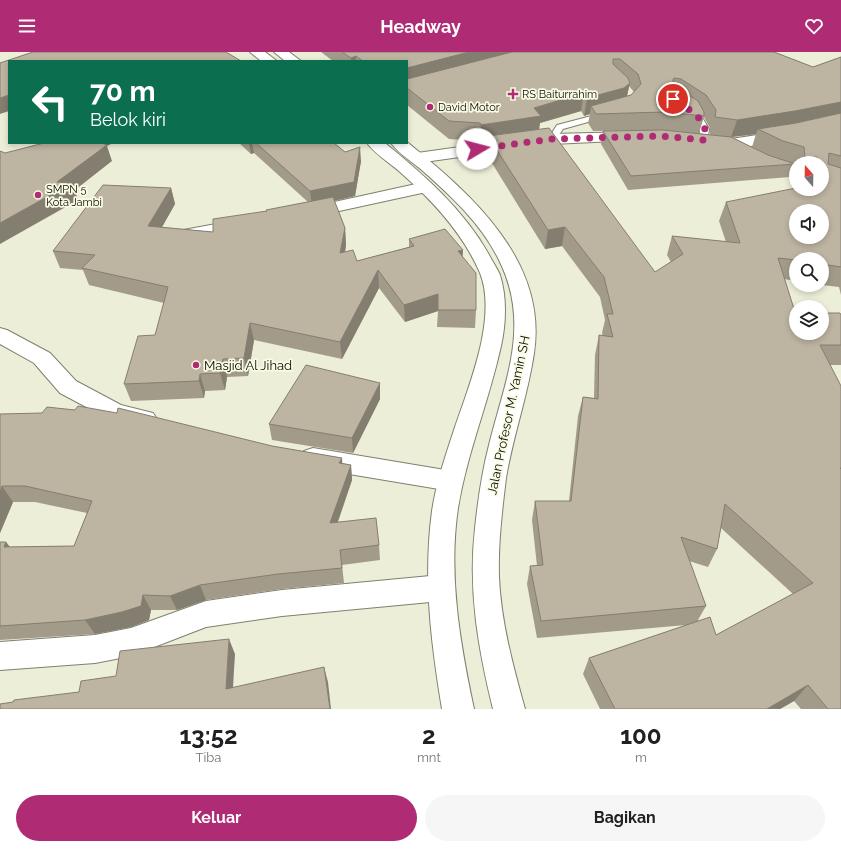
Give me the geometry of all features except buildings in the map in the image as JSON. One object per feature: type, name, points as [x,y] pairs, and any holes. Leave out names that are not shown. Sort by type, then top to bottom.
[{"type":"main road","points":[[256,52],[268,60]]},
{"type":"main road","points":[[280,52],[292,60]]},
{"type":"main road","points":[[697,139],[731,144],[789,135],[841,123]]},
{"type":"main road","points":[[417,158],[552,139],[644,136]]},
{"type":"main road","points":[[376,144],[425,187],[452,215],[476,246],[491,278],[495,308],[492,345],[451,481],[443,530],[441,588],[449,666],[458,709]]},
{"type":"main road","name":"Jalan Profesor M. Yamin SH","points":[[400,144],[467,203],[490,229],[509,259],[522,290],[526,322],[524,351],[494,476],[488,524],[485,582],[496,658],[509,709]]},
{"type":"main road","points":[[731,144],[770,164],[789,170]]},
{"type":"main road","points":[[292,216],[425,187]]},
{"type":"main road","points":[[178,236],[261,221]]},
{"type":"main road","points":[[0,335],[42,358],[68,387],[75,391],[115,412],[169,425]]},
{"type":"main road","points":[[291,454],[451,481]]},
{"type":"main road","points":[[0,656],[95,649],[131,642],[206,614],[282,603],[441,588]]},
{"type":"lane","points":[[685,107],[696,116],[705,129],[697,139]]},
{"type":"lane","points":[[552,139],[560,127],[610,113]]},
{"type":"place","name":"RS Baiturrahim","points":[[513,94]]},
{"type":"place","name":"David Motor","points":[[430,107]]},
{"type":"place","name":"SMPN 5 Kota Jambi","points":[[38,195]]},
{"type":"place","name":"Masjid Al Jihad","points":[[196,365]]},
{"type":"route","points":[[477,149],[552,139],[660,136],[704,140],[705,129],[701,122],[696,116],[673,99]]}]
